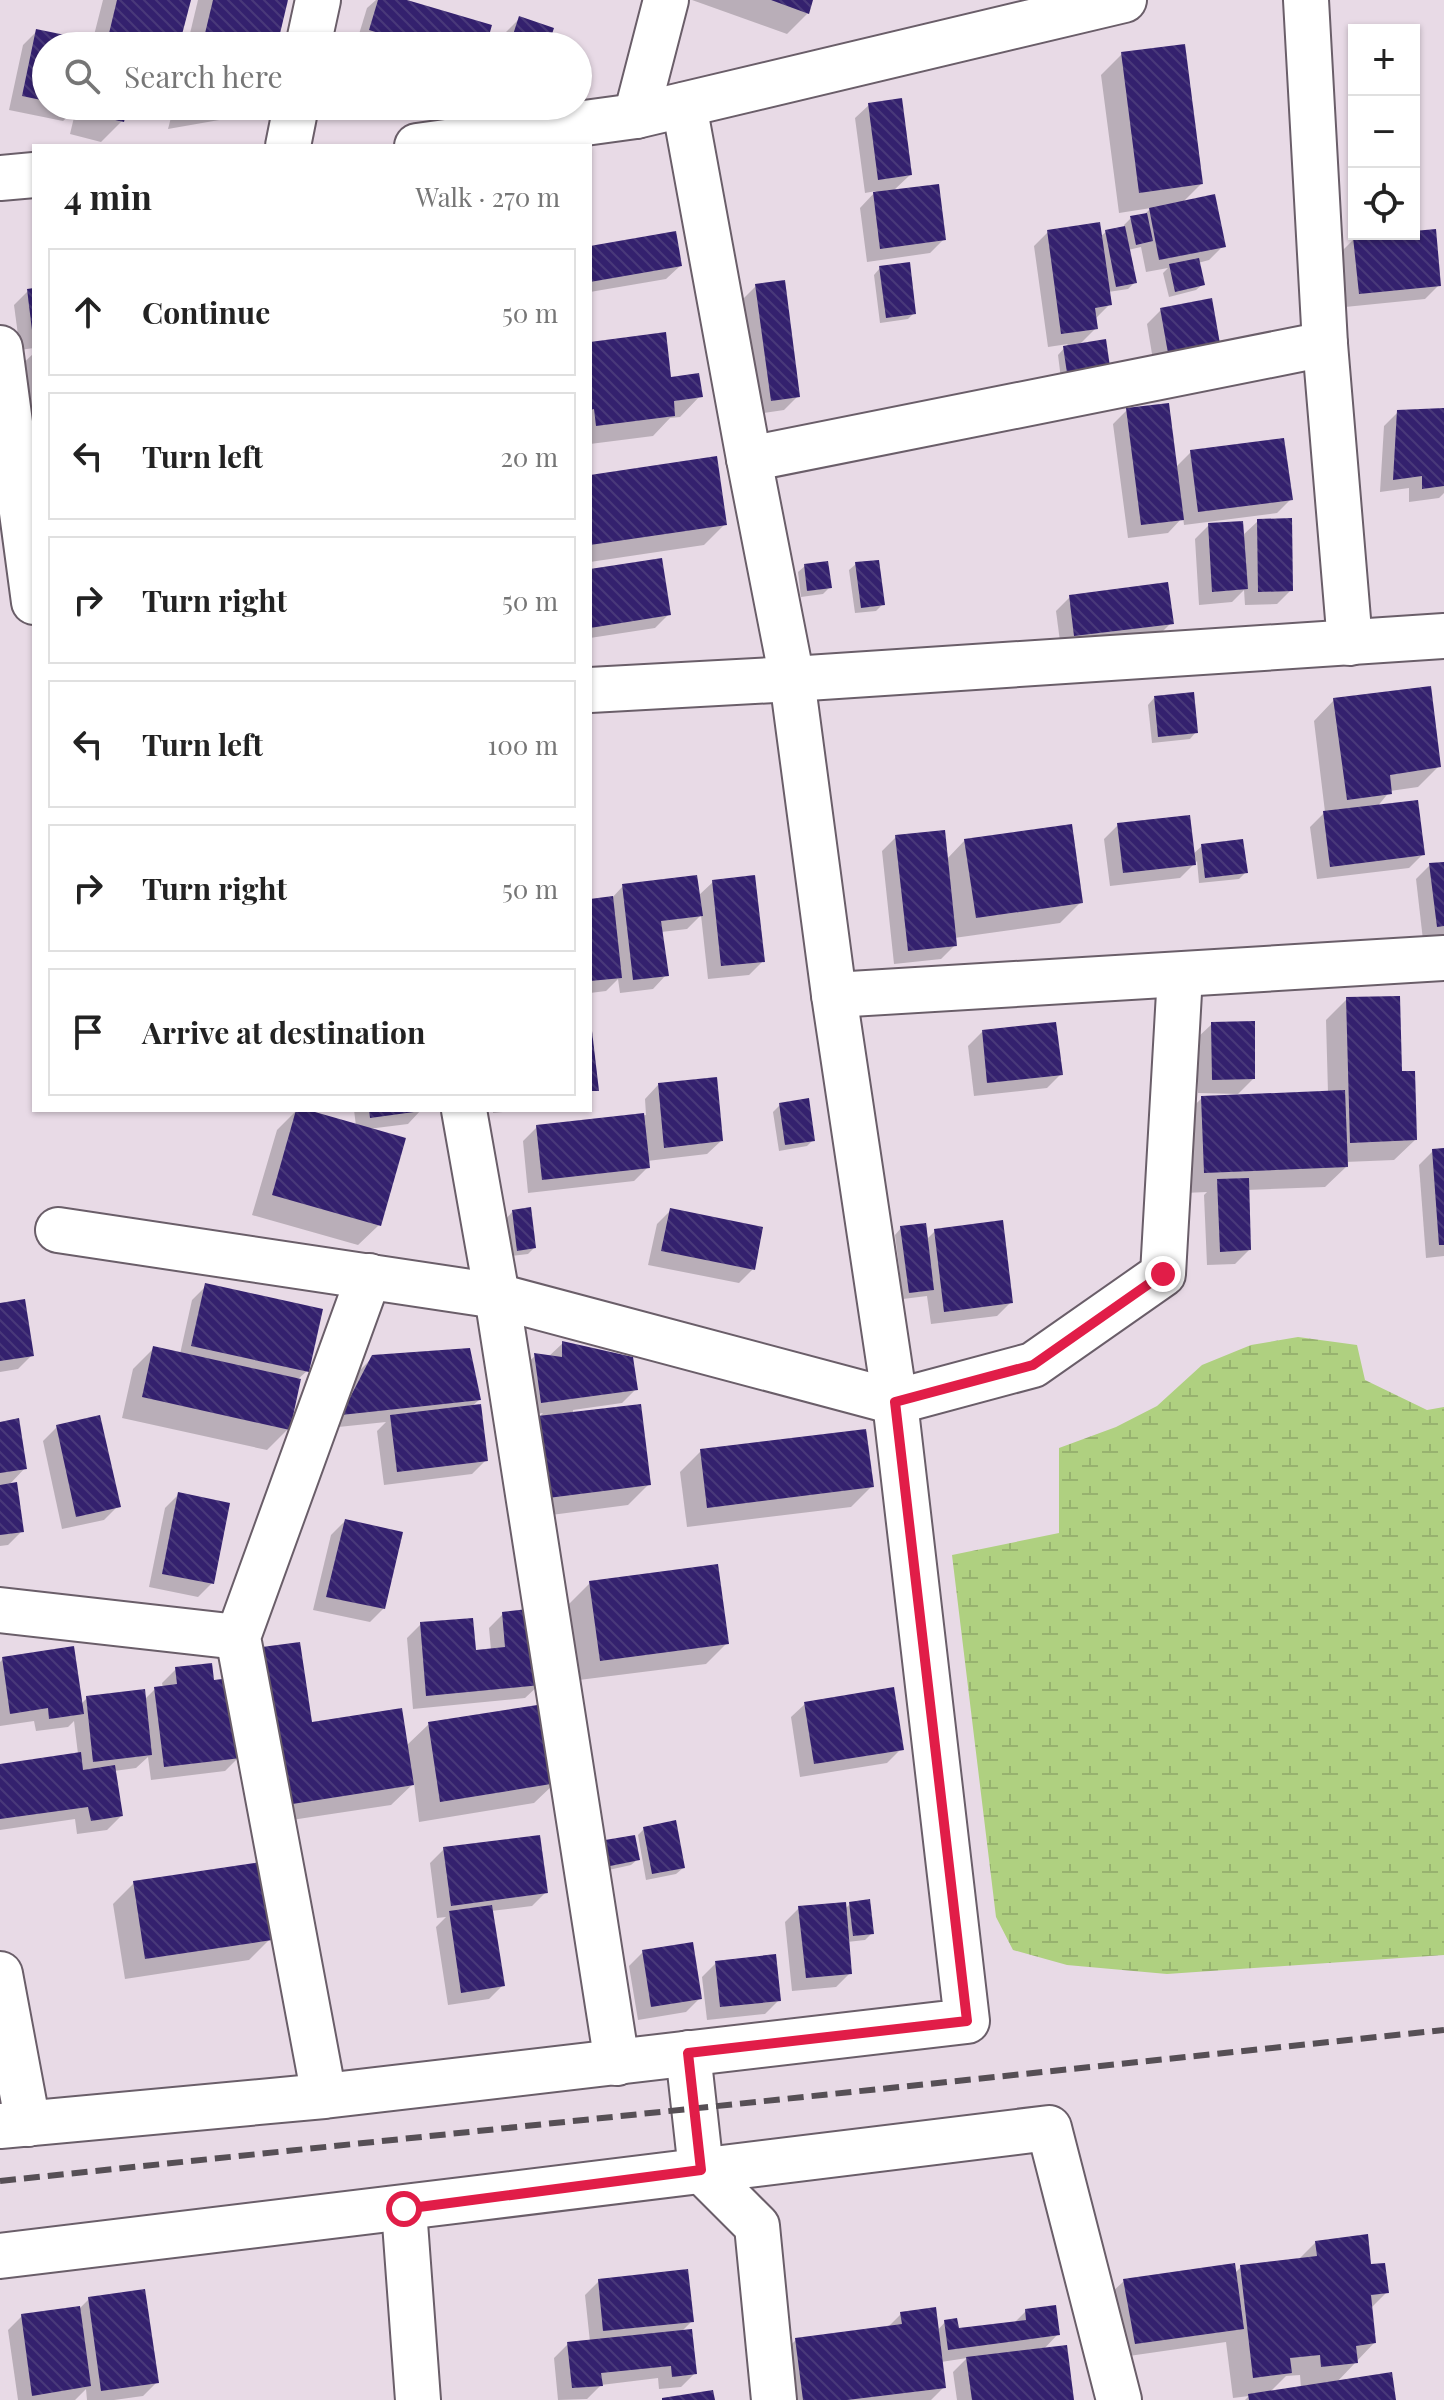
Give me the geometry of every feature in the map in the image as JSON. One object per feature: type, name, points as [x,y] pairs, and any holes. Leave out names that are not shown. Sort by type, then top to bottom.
[{"type":"street","points":[[311,32],[318,0]]},
{"type":"street","points":[[636,116],[666,0]]},
{"type":"street","points":[[432,144],[636,116],[1124,0]]},
{"type":"street","points":[[1306,0],[1325,344],[1350,643]]},
{"type":"street","points":[[0,1974],[14,2125],[324,2096],[967,2021],[895,1402],[834,995],[792,679],[684,105]]},
{"type":"street","points":[[288,144],[293,120]]},
{"type":"street","points":[[0,178],[32,175]]},
{"type":"street","points":[[749,459],[1325,344]]},
{"type":"street","points":[[0,348],[32,587]]},
{"type":"street","points":[[592,690],[1444,636]]},
{"type":"street","points":[[834,995],[1444,958]]},
{"type":"street","points":[[58,1230],[497,1296],[895,1402],[1033,1365],[1163,1274],[1180,975]]},
{"type":"street","points":[[464,1112],[497,1296],[617,2063]]},
{"type":"street","points":[[324,2096],[238,1637],[369,1276]]},
{"type":"street","points":[[0,1610],[238,1637]]},
{"type":"street","points":[[688,2053],[701,2170],[757,2226],[774,2400]]},
{"type":"street","points":[[0,2256],[1049,2128],[1119,2400]]},
{"type":"street","points":[[404,2209],[418,2400]]},
{"type":"green space","points":[[1298,1337],[1357,1345],[1365,1380],[1427,1410],[1444,1407],[1444,1955],[1167,1974],[1067,1965],[1013,1950],[996,1917],[952,1555],[1059,1533],[1059,1448],[1116,1427],[1157,1406],[1202,1365],[1251,1345]]},
{"type":"building","points":[[117,0],[191,0],[183,32],[109,32]]},
{"type":"building","points":[[213,0],[288,0],[280,32],[205,32]]},
{"type":"building","points":[[378,0],[407,0],[492,25],[490,32],[369,30]]},
{"type":"building","points":[[771,0],[813,0],[809,14]]},
{"type":"building","points":[[519,16],[554,28],[553,32],[514,32]]},
{"type":"building","points":[[1185,44],[1203,184],[1139,193],[1121,52]]},
{"type":"building","points":[[32,48],[32,98],[22,96]]},
{"type":"building","points":[[902,98],[912,175],[878,180],[868,103]]},
{"type":"building","points":[[939,184],[946,240],[880,249],[873,192]]},
{"type":"building","points":[[1215,194],[1226,247],[1159,260],[1149,208]]},
{"type":"building","points":[[1147,213],[1153,241],[1136,245],[1130,216]]},
{"type":"building","points":[[1100,222],[1112,305],[1095,308],[1098,329],[1061,334],[1047,230]]},
{"type":"building","points":[[1125,226],[1137,283],[1116,287],[1105,230]]},
{"type":"building","points":[[1436,229],[1441,286],[1359,294],[1353,240],[1420,240],[1420,230]]},
{"type":"building","points":[[676,231],[682,266],[592,282],[592,246]]},
{"type":"building","points":[[1199,258],[1205,285],[1175,292],[1169,264]]},
{"type":"building","points":[[910,262],[916,314],[886,318],[879,266]]},
{"type":"building","points":[[785,280],[800,397],[771,401],[755,284]]},
{"type":"building","points":[[32,288],[32,330],[27,289]]},
{"type":"building","points":[[1212,298],[1220,344],[1168,353],[1160,308]]},
{"type":"building","points":[[666,332],[671,377],[699,373],[703,397],[674,401],[675,416],[596,426],[592,410],[592,342]]},
{"type":"building","points":[[1106,339],[1110,367],[1067,373],[1063,346]]},
{"type":"building","points":[[1169,403],[1184,520],[1141,525],[1126,408]]},
{"type":"building","points":[[1444,408],[1444,486],[1422,489],[1422,476],[1393,480],[1397,410]]},
{"type":"building","points":[[1284,438],[1293,500],[1198,512],[1190,450]]},
{"type":"building","points":[[717,456],[727,525],[592,545],[592,475]]},
{"type":"building","points":[[1292,518],[1293,591],[1258,592],[1257,519]]},
{"type":"building","points":[[1243,521],[1248,589],[1212,592],[1208,523]]},
{"type":"building","points":[[662,558],[671,615],[592,628],[592,569]]},
{"type":"building","points":[[879,560],[885,605],[861,608],[855,562]]},
{"type":"building","points":[[828,561],[832,588],[807,591],[804,564]]},
{"type":"building","points":[[1168,582],[1174,624],[1074,636],[1069,595]]},
{"type":"building","points":[[1431,686],[1441,767],[1390,775],[1392,794],[1347,800],[1333,698]]},
{"type":"building","points":[[1194,692],[1198,733],[1158,737],[1154,696]]},
{"type":"building","points":[[1418,800],[1425,855],[1330,867],[1323,811]]},
{"type":"building","points":[[1190,815],[1196,865],[1123,873],[1117,823]]},
{"type":"building","points":[[1072,824],[1083,903],[976,918],[964,839]]},
{"type":"building","points":[[945,830],[957,946],[908,951],[895,835]]},
{"type":"building","points":[[1243,839],[1248,873],[1205,878],[1201,844]]},
{"type":"building","points":[[1444,862],[1444,926],[1437,927],[1429,863]]},
{"type":"building","points":[[697,875],[703,916],[661,921],[669,976],[633,980],[622,884]]},
{"type":"building","points":[[755,875],[765,962],[721,966],[712,880]]},
{"type":"building","points":[[613,896],[622,978],[592,981],[592,899]]},
{"type":"building","points":[[1400,996],[1402,1071],[1415,1071],[1417,1140],[1350,1143],[1346,997]]},
{"type":"building","points":[[1255,1021],[1255,1079],[1212,1080],[1211,1022]]},
{"type":"building","points":[[1056,1022],[1063,1075],[987,1083],[982,1030]]},
{"type":"building","points":[[592,1031],[599,1091],[592,1091]]},
{"type":"building","points":[[717,1077],[723,1141],[664,1148],[658,1083]]},
{"type":"building","points":[[1345,1090],[1348,1167],[1204,1173],[1201,1096]]},
{"type":"building","points":[[809,1098],[815,1141],[785,1145],[779,1103]]},
{"type":"building","points":[[295,1112],[315,1112],[406,1138],[381,1226],[272,1195]]},
{"type":"building","points":[[369,1112],[414,1112],[370,1118]]},
{"type":"building","points":[[644,1113],[650,1168],[542,1180],[536,1125]]},
{"type":"building","points":[[1444,1148],[1444,1245],[1439,1245],[1432,1149]]},
{"type":"building","points":[[1249,1178],[1251,1250],[1220,1252],[1217,1179]]},
{"type":"building","points":[[531,1207],[536,1248],[517,1251],[512,1210]]},
{"type":"building","points":[[670,1208],[763,1227],[755,1270],[661,1251]]},
{"type":"building","points":[[1003,1220],[1013,1303],[944,1312],[934,1229]]},
{"type":"building","points":[[926,1223],[934,1290],[909,1293],[900,1226]]},
{"type":"building","points":[[205,1283],[323,1309],[309,1372],[191,1346]]},
{"type":"building","points":[[25,1299],[34,1356],[0,1361],[0,1303]]},
{"type":"building","points":[[562,1341],[633,1357],[638,1390],[541,1403],[534,1353],[562,1357]]},
{"type":"building","points":[[153,1346],[301,1379],[290,1430],[142,1397]]},
{"type":"building","points":[[470,1348],[481,1400],[341,1415],[372,1355]]},
{"type":"building","points":[[481,1404],[488,1461],[397,1472],[390,1415]]},
{"type":"building","points":[[641,1404],[651,1485],[548,1498],[538,1416]]},
{"type":"building","points":[[100,1415],[121,1507],[76,1517],[56,1425]]},
{"type":"building","points":[[19,1418],[27,1469],[0,1473],[0,1422]]},
{"type":"building","points":[[866,1429],[874,1487],[707,1508],[700,1449]]},
{"type":"building","points":[[17,1482],[24,1532],[0,1535],[0,1485]]},
{"type":"building","points":[[178,1492],[230,1503],[214,1584],[162,1574]]},
{"type":"building","points":[[345,1519],[403,1532],[385,1609],[326,1597]]},
{"type":"building","points":[[718,1564],[729,1644],[600,1661],[589,1581]]},
{"type":"building","points":[[528,1609],[541,1685],[426,1696],[420,1622],[473,1618],[476,1650],[505,1647],[502,1612]]},
{"type":"building","points":[[300,1642],[312,1722],[402,1708],[414,1785],[286,1805],[262,1647]]},
{"type":"building","points":[[74,1646],[84,1714],[49,1719],[48,1708],[10,1714],[2,1657]]},
{"type":"building","points":[[212,1663],[214,1680],[231,1678],[241,1758],[164,1767],[154,1687],[177,1684],[175,1667]]},
{"type":"building","points":[[894,1687],[904,1750],[814,1764],[804,1702]]},
{"type":"building","points":[[145,1689],[152,1755],[93,1762],[86,1696]]},
{"type":"building","points":[[544,1704],[557,1783],[440,1802],[428,1722]]},
{"type":"building","points":[[81,1752],[83,1770],[115,1765],[123,1816],[91,1821],[88,1807],[0,1819],[0,1764]]},
{"type":"building","points":[[676,1820],[685,1868],[652,1874],[643,1827]]},
{"type":"building","points":[[540,1835],[548,1893],[451,1906],[443,1847]]},
{"type":"building","points":[[635,1835],[640,1860],[610,1866],[605,1840]]},
{"type":"building","points":[[261,1862],[272,1940],[145,1959],[133,1881]]},
{"type":"building","points":[[870,1899],[874,1934],[853,1936],[849,1902]]},
{"type":"building","points":[[846,1902],[852,1974],[806,1978],[798,1906]]},
{"type":"building","points":[[492,1905],[505,1986],[461,1993],[449,1911]]},
{"type":"building","points":[[693,1942],[702,1999],[651,2007],[642,1950]]},
{"type":"building","points":[[776,1954],[781,2001],[720,2007],[715,1961]]},
{"type":"building","points":[[1368,2234],[1371,2264],[1385,2263],[1389,2293],[1371,2295],[1376,2343],[1356,2346],[1358,2363],[1321,2367],[1320,2355],[1290,2358],[1292,2373],[1253,2378],[1240,2265],[1317,2256],[1315,2241]]},
{"type":"building","points":[[1235,2263],[1244,2329],[1135,2344],[1123,2279]]},
{"type":"building","points":[[688,2269],[694,2322],[603,2331],[598,2279]]},
{"type":"building","points":[[145,2289],[159,2383],[101,2391],[88,2297]]},
{"type":"building","points":[[1056,2305],[1060,2335],[948,2350],[944,2320],[957,2318],[959,2328],[1026,2320],[1025,2309]]},
{"type":"building","points":[[80,2306],[91,2386],[32,2396],[21,2314]]},
{"type":"building","points":[[936,2307],[946,2388],[847,2400],[803,2400],[795,2338],[902,2324],[900,2312]]},
{"type":"building","points":[[692,2329],[697,2374],[672,2377],[671,2366],[601,2373],[603,2386],[572,2388],[567,2342]]},
{"type":"building","points":[[1067,2345],[1074,2400],[972,2400],[966,2357]]},
{"type":"building","points":[[1392,2372],[1396,2400],[1249,2400],[1248,2394]]},
{"type":"building","points":[[713,2390],[715,2400],[662,2400],[662,2398]]},
{"type":"railway","points":[[0,2181],[1444,2030]]},
{"type":"route","points":[[404,2209],[701,2170],[688,2053],[967,2021],[895,1402],[1033,1365],[1163,1274]]}]
